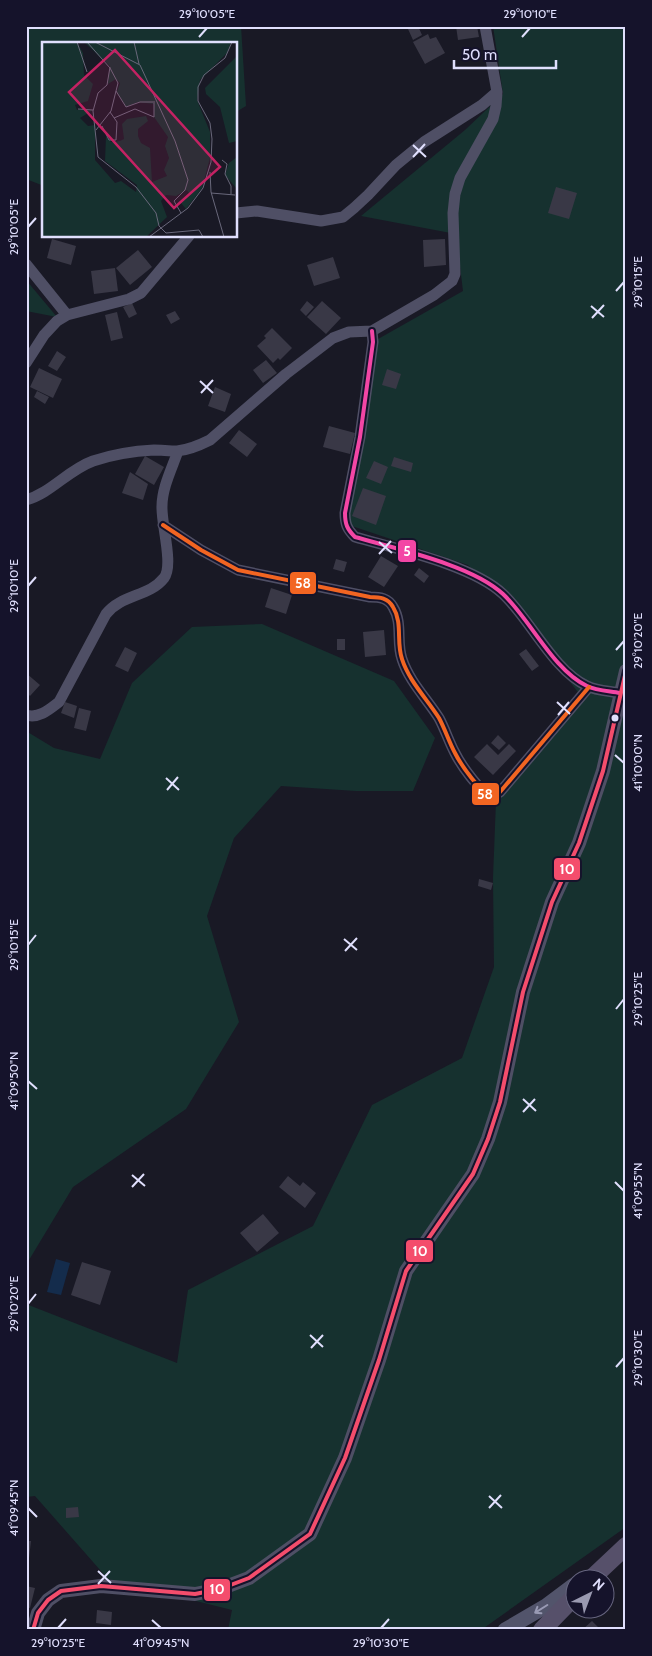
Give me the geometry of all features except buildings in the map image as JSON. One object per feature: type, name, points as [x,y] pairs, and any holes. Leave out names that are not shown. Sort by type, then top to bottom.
[{"type":"main road","points":[[602,1568],[626,1546]]},
{"type":"main road","points":[[598,1568],[612,1558]]},
{"type":"main road","points":[[505,1630],[546,1606],[564,1592]]},
{"type":"main road","points":[[542,1630],[564,1607]]},
{"type":"street","points":[[26,500],[41,494],[65,476],[92,462],[122,454],[153,450],[178,451],[196,447],[210,440],[286,374],[333,338],[349,332],[372,332],[434,295],[452,281],[455,274],[453,213],[455,194],[460,178],[493,119],[496,106],[497,92],[485,26]]},
{"type":"street","points":[[238,213],[257,211],[321,221],[343,216],[368,195],[396,165],[424,142],[497,92]]},
{"type":"street","points":[[26,363],[44,335],[57,321],[67,315],[129,299],[141,293],[187,238]]},
{"type":"street","points":[[26,264],[67,315]]},
{"type":"street","points":[[372,332],[373,342],[360,437],[345,513],[345,524],[356,536],[452,565],[490,585],[503,594],[560,664],[581,683],[589,687],[620,693]]},
{"type":"street","points":[[26,715],[32,717],[47,712],[59,702],[106,614],[112,607],[120,601],[155,586],[165,576],[168,558],[162,504],[178,451]]},
{"type":"street","points":[[163,525],[238,570],[370,597],[384,598],[392,605],[398,618],[398,647],[403,662],[440,720],[465,771],[487,796],[493,796],[500,792],[589,687]]},
{"type":"street","points":[[33,1630],[38,1612],[60,1590],[101,1586],[195,1594],[220,1589],[249,1578],[310,1534],[345,1458],[379,1360],[406,1271],[473,1174],[488,1139],[500,1102],[523,992],[552,902],[579,843],[600,780],[626,671]]},
{"type":"green space","points":[[26,26],[241,26],[246,106],[238,111],[238,42],[42,42],[42,185],[26,179]]},
{"type":"green space","points":[[493,26],[626,26],[626,1527],[568,1568],[564,1568],[564,1571],[481,1630],[228,1630],[232,1610],[108,1579],[35,1496],[26,1497],[26,1304],[177,1363],[188,1290],[313,1226],[372,1105],[462,1058],[494,967],[493,878],[496,801],[580,695],[524,621],[468,565],[343,523],[371,343],[463,291],[456,234],[361,216],[465,130],[503,94]]},
{"type":"green space","points":[[26,280],[57,317],[26,311]]},
{"type":"green space","points":[[262,624],[394,681],[435,738],[413,791],[356,791],[281,786],[234,838],[207,916],[239,1022],[186,1109],[73,1187],[26,1265],[26,731],[54,748],[100,759],[132,683],[192,627]]},
{"type":"water","points":[[56,1259],[70,1263],[61,1295],[47,1292]]},
{"type":"transit line","name":"5","points":[[372,331],[373,342],[360,437],[345,513],[346,523],[350,531],[355,537],[454,566],[489,584],[513,604],[563,668],[575,678],[591,688],[620,693]]},
{"type":"transit line","name":"58","points":[[163,525],[201,550],[238,570],[380,598],[389,602],[398,619],[400,653],[405,667],[439,718],[462,765],[487,796],[493,796],[500,792],[589,687]]},
{"type":"transit line","name":"10","points":[[33,1630],[38,1613],[48,1600],[61,1591],[101,1586],[195,1594],[220,1589],[249,1578],[310,1534],[345,1458],[379,1360],[406,1271],[473,1174],[488,1139],[500,1102],[523,992],[552,902],[579,843],[603,771],[626,671]]}]
